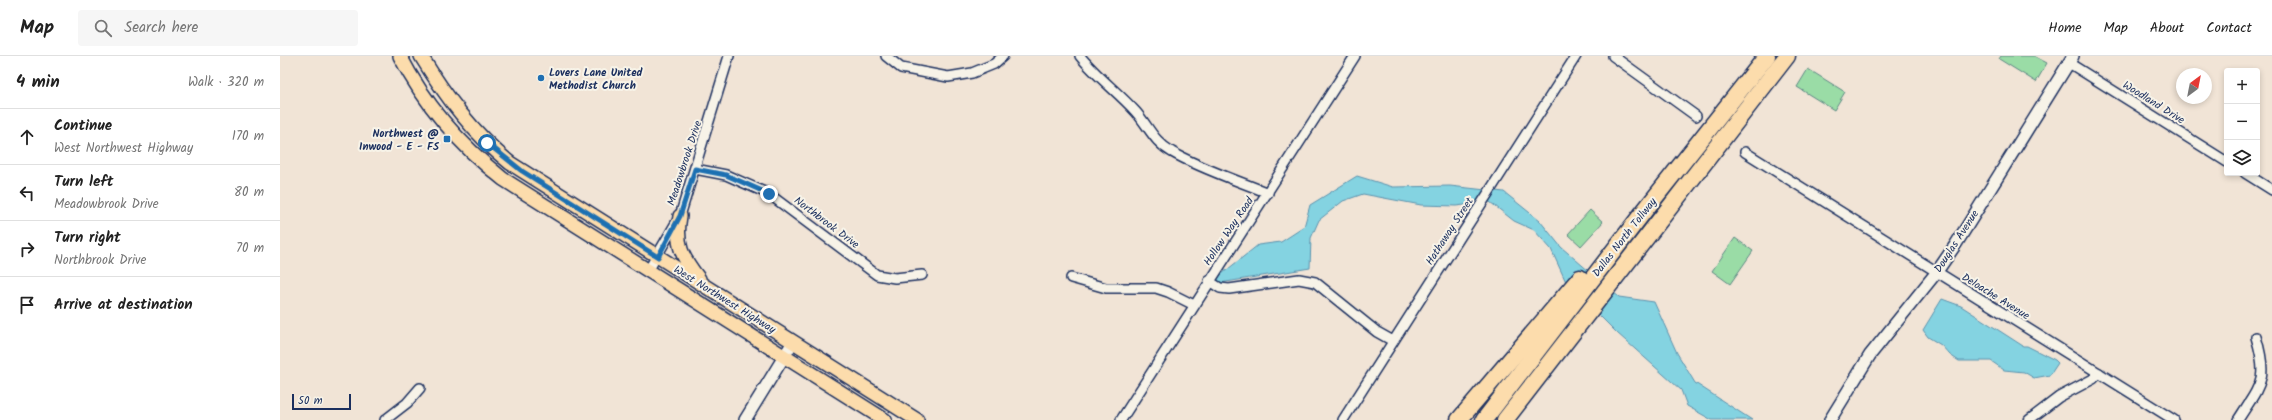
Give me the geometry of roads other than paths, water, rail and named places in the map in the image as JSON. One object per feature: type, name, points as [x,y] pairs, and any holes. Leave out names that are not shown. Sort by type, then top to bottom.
[{"type":"highway","name":"Dallas North Tollway","points":[[1484,420],[1645,210],[1767,56]]},
{"type":"highway","name":"Dallas North Tollway","points":[[1505,420],[1787,56]]},
{"type":"highway","points":[[1459,420],[1575,284],[1645,210]]},
{"type":"main road","name":"West Northwest Highway","points":[[400,56],[435,112],[476,156],[511,185],[885,420]]},
{"type":"main road","name":"West Northwest Highway","points":[[421,56],[442,90],[468,124],[498,153],[522,171],[917,420]]},
{"type":"main road","points":[[511,185],[522,171]]},
{"type":"main road","points":[[680,216],[677,232],[681,253],[703,286]]},
{"type":"street","name":"Meadowbrook Drive","points":[[648,271],[658,257],[680,216],[729,56]]},
{"type":"street","points":[[886,56],[901,68],[948,77],[972,73],[994,64],[1003,56]]},
{"type":"street","points":[[1080,56],[1092,71],[1114,88],[1137,113],[1153,137],[1172,152],[1268,193]]},
{"type":"street","name":"Hollow Way Road","points":[[1122,420],[1209,281],[1268,193],[1355,56]]},
{"type":"street","name":"Hathaway Street","points":[[1343,420],[1576,56]]},
{"type":"street","points":[[1614,56],[1696,116]]},
{"type":"street","name":"Woodland Drive","points":[[2071,60],[2224,160]]},
{"type":"street","name":"Douglas Avenue","points":[[1830,420],[1870,355],[1936,273],[2071,60]]},
{"type":"street","name":"Deloache Avenue","points":[[1745,152],[1936,273],[2174,420]]},
{"type":"street","name":"Northbrook Drive","points":[[695,169],[726,175],[769,194],[877,275],[895,278],[922,275]]},
{"type":"street","points":[[2250,176],[2272,190]]},
{"type":"street","points":[[1071,278],[1106,288],[1156,288],[1168,292],[1194,305]]},
{"type":"street","points":[[1209,281],[1220,288],[1229,289],[1299,279],[1315,282],[1377,332],[1393,341]]},
{"type":"street","points":[[2238,420],[2260,384],[2263,370],[2256,337]]},
{"type":"street","points":[[744,420],[793,342]]},
{"type":"street","points":[[2029,420],[2058,398],[2094,379],[2099,373]]},
{"type":"street","points":[[386,420],[407,403],[420,388]]},
{"type":"water","points":[[1357,176],[1393,187],[1450,186],[1504,192],[1540,221],[1561,247],[1619,297],[1654,302],[1677,353],[1695,383],[1752,420],[1712,420],[1687,406],[1681,390],[1617,333],[1566,282],[1551,249],[1534,230],[1514,221],[1490,202],[1456,206],[1421,205],[1363,194],[1343,201],[1319,220],[1311,238],[1310,268],[1208,285],[1258,245],[1281,242],[1304,227],[1310,205]]},
{"type":"water","points":[[1942,299],[1961,306],[2023,346],[2027,346],[2058,363],[2050,375],[2034,378],[2024,372],[2004,370],[1991,361],[1959,361],[1950,355],[1941,345],[1928,337],[1923,330]]},
{"type":"place","name":"Lovers Lane United Methodist Church","points":[[541,78]]},
{"type":"place","name":"Northwest @ Inwood - E - FS","points":[[447,139]]}]
